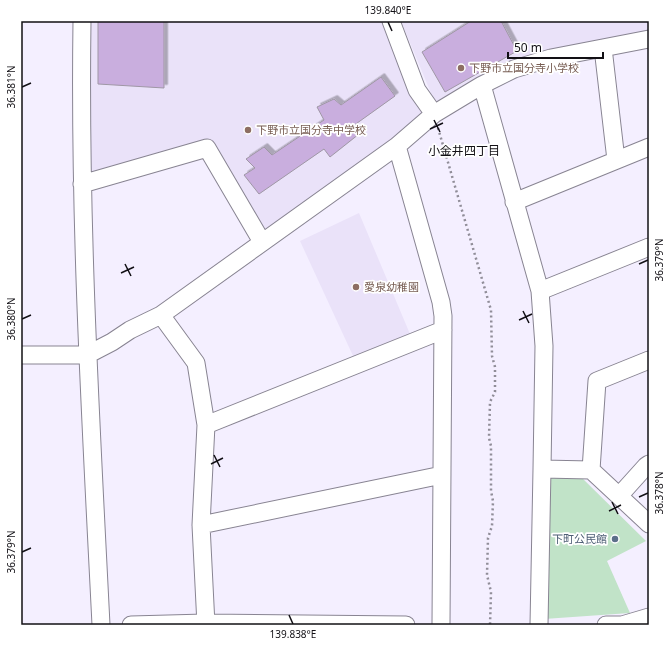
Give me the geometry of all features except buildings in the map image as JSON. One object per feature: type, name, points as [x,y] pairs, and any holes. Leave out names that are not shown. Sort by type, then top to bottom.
[{"type":"street","points":[[82,21],[82,184],[87,355],[101,625]]},
{"type":"street","points":[[391,21],[418,90],[434,114]]},
{"type":"street","points":[[21,355],[87,355],[112,342],[130,330],[161,315],[397,146],[434,114],[482,85],[514,69],[551,58],[649,39]]},
{"type":"street","points":[[603,48],[616,160]]},
{"type":"street","points":[[482,85],[540,291],[544,346],[539,625]]},
{"type":"street","points":[[397,146],[441,302],[443,316],[441,625]]},
{"type":"street","points":[[514,202],[649,147]]},
{"type":"street","points":[[82,184],[207,148],[262,242]]},
{"type":"street","points":[[540,291],[649,247]]},
{"type":"street","points":[[161,315],[196,363],[206,425],[201,525],[206,624]]},
{"type":"street","points":[[206,425],[443,330]]},
{"type":"street","points":[[591,470],[597,382],[649,360]]},
{"type":"street","points":[[619,496],[649,464]]},
{"type":"street","points":[[542,469],[591,470],[649,524]]},
{"type":"street","points":[[201,525],[442,475]]},
{"type":"street","points":[[606,625],[622,625],[649,617]]},
{"type":"street","points":[[131,625],[406,625]]},
{"type":"path","points":[[434,114],[491,310],[492,356],[495,367],[495,392],[490,402],[489,438],[491,446],[491,491],[493,501],[492,526],[488,538],[487,575],[491,592],[490,625]]},
{"type":"shaded area","name":"下野市立国分寺中学校","points":[[82,21],[388,21],[434,114],[262,242],[207,148],[82,184]]},
{"type":"shaded area","name":"下野市立国分寺小学校","points":[[401,21],[649,21],[649,33],[437,101],[433,98]]},
{"type":"shaded area","name":"愛泉幼稚園","points":[[359,213],[410,334],[354,358],[300,241]]},
{"type":"green space","points":[[547,477],[581,477],[646,541],[607,561],[630,613],[544,619]]},
{"type":"place","name":"下野市立国分寺小学校","points":[[461,68]]},
{"type":"place","name":"下野市立国分寺中学校","points":[[248,130]]},
{"type":"place","name":"愛泉幼稚園","points":[[356,287]]},
{"type":"place","name":"下町公民館","points":[[615,539]]},
{"type":"district","name":"小金井四丁目","points":[[464,151]]}]
